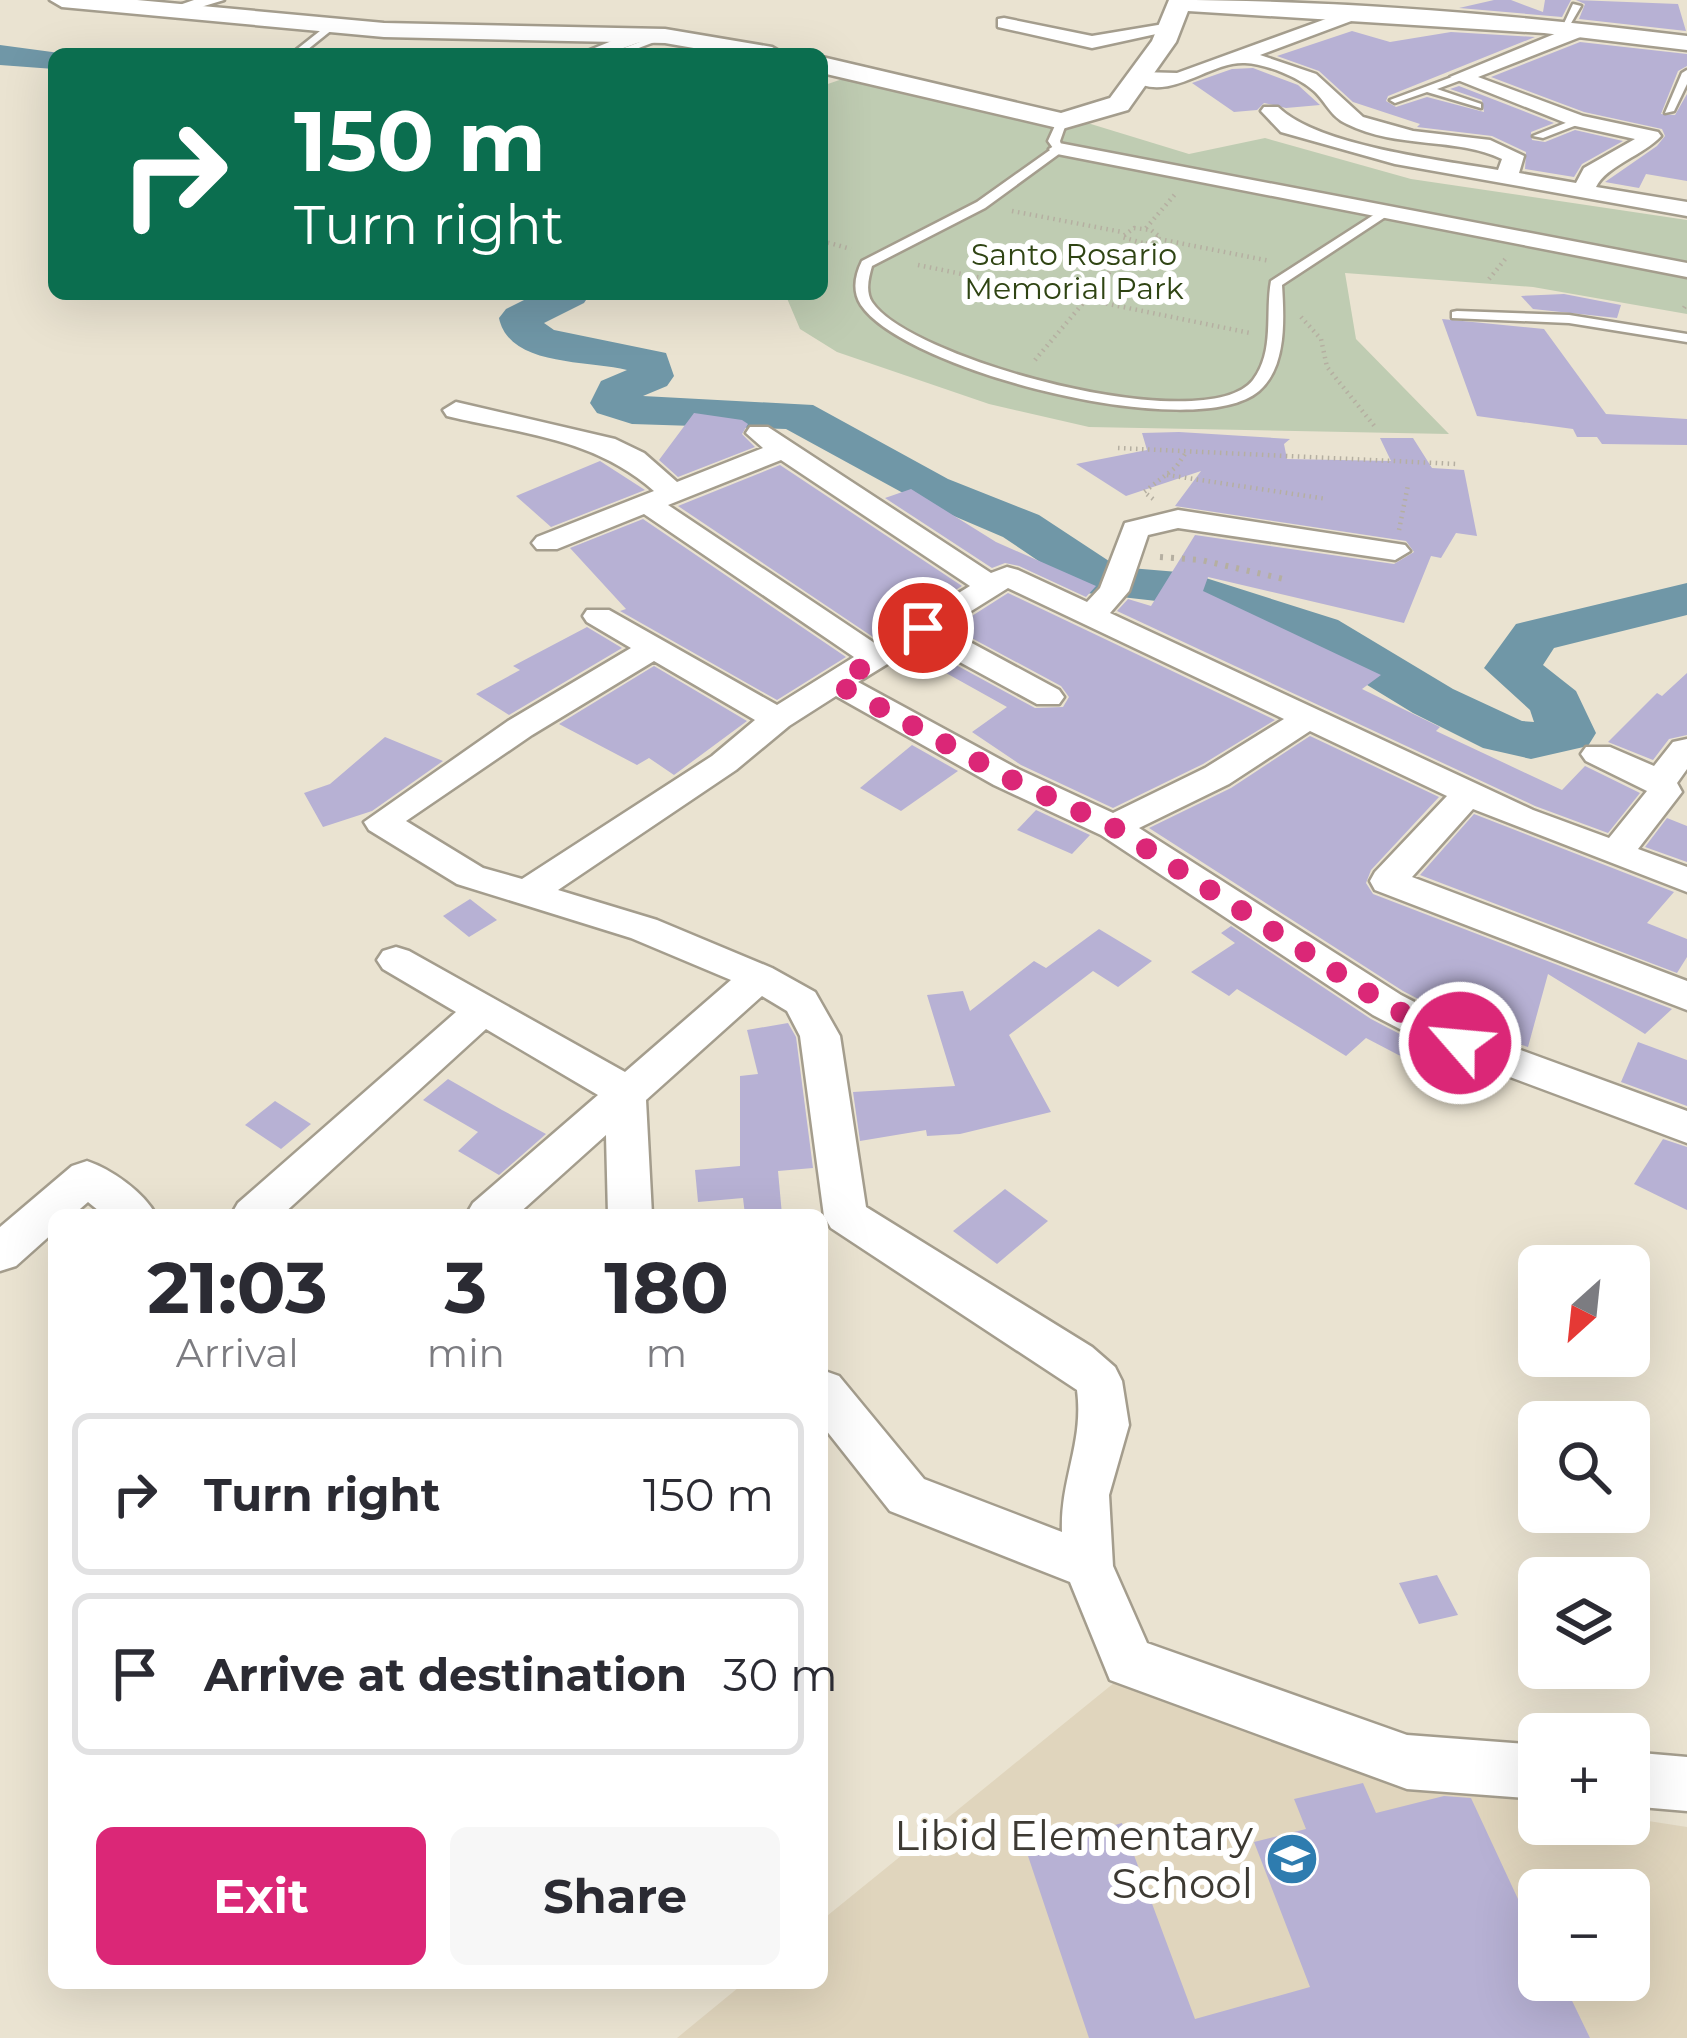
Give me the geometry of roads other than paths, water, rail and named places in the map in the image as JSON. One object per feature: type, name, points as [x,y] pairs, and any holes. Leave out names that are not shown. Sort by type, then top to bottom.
[{"type":"street","points":[[62,0],[333,25],[653,36],[732,48]]},
{"type":"street","points":[[171,10],[214,0]]},
{"type":"street","points":[[1139,78],[1179,79],[1356,9]]},
{"type":"street","points":[[1004,23],[1058,26],[1092,42],[1172,17],[1356,9],[1574,21],[1687,43]]},
{"type":"street","points":[[828,66],[1062,121],[1119,104],[1172,17]]},
{"type":"street","points":[[1460,77],[1574,21]]},
{"type":"street","points":[[610,48],[653,36]]},
{"type":"street","points":[[1246,56],[1302,74],[1323,87],[1314,107]]},
{"type":"street","points":[[1460,77],[1578,121],[1651,136],[1655,144],[1618,156],[1606,170]]},
{"type":"street","points":[[1507,177],[1513,156],[1503,150],[1467,140],[1401,134],[1314,107],[1271,111],[1288,128],[1318,140],[1507,177],[1687,208]]},
{"type":"street","points":[[1059,149],[1687,270]]},
{"type":"street","points":[[1583,191],[1592,173],[1606,170],[1647,177]]},
{"type":"street","points":[[456,410],[605,445],[634,459],[660,498],[876,658]]},
{"type":"street","points":[[759,433],[991,586]]},
{"type":"street","points":[[547,543],[784,449]]},
{"type":"street","points":[[1114,583],[1135,529],[1178,518],[1395,551]]},
{"type":"street","points":[[526,894],[724,763],[777,719],[1007,576],[1114,583],[1306,718],[1468,794],[1687,880]]},
{"type":"street","points":[[598,616],[777,719]]},
{"type":"street","points":[[923,628],[1048,697]]},
{"type":"street","points":[[652,649],[520,728],[381,822],[470,876],[644,929],[759,977],[801,1002],[820,1036],[834,1220],[1076,1361],[1100,1382],[1105,1425],[1085,1495],[1088,1566],[1129,1662],[1406,1762],[1518,1770]]},
{"type":"street","points":[[837,684],[1006,777],[1113,827],[1387,1005],[1460,1043],[1687,1126]]},
{"type":"street","points":[[1113,827],[1217,776],[1306,718]]},
{"type":"street","points":[[1660,782],[1685,749]]},
{"type":"street","points":[[1598,754],[1660,782],[1666,792],[1615,854]]},
{"type":"street","points":[[1468,794],[1388,880],[1687,996]]},
{"type":"street","points":[[396,960],[625,1091]]},
{"type":"street","points":[[495,1209],[759,977]]},
{"type":"street","points":[[261,1209],[483,1010]]},
{"type":"street","points":[[625,1091],[630,1209]]},
{"type":"street","points":[[52,1209],[88,1178],[127,1209]]},
{"type":"street","points":[[0,1253],[48,1212]]},
{"type":"street","points":[[828,1404],[841,1435],[908,1495],[1088,1566]]},
{"type":"street","points":[[1650,1781],[1687,1784]]},
{"type":"lane","points":[[304,48],[333,25]]},
{"type":"lane","points":[[626,48],[653,36]]},
{"type":"lane","points":[[1669,111],[1687,73]]},
{"type":"lane","points":[[1395,100],[1460,77]]},
{"type":"lane","points":[[1427,89],[1477,106]]},
{"type":"lane","points":[[1062,121],[1054,141],[1059,149],[981,205],[866,264],[860,280],[866,304],[884,322],[933,351],[1018,380],[1130,403],[1202,408],[1227,404],[1252,390],[1271,357],[1276,284],[1390,210]]},
{"type":"lane","points":[[1539,136],[1578,121]]},
{"type":"lane","points":[[1457,315],[1569,319],[1687,338]]},
{"type":"waterway","points":[[0,55],[48,59]]},
{"type":"waterway","points":[[557,300],[521,318],[524,332],[554,344],[650,363],[651,376],[617,391],[613,403],[632,410],[796,415],[931,489],[1021,526],[1105,582],[1190,589],[1319,632],[1433,701],[1504,735],[1531,741],[1567,733],[1556,703],[1512,668],[1535,636],[1687,599]]},
{"type":"place","name":"Libid Elementary School","points":[[1292,1859]]},
{"type":"park label","name":"Santo Rosario Memorial Park","points":[[1074,272]]}]
